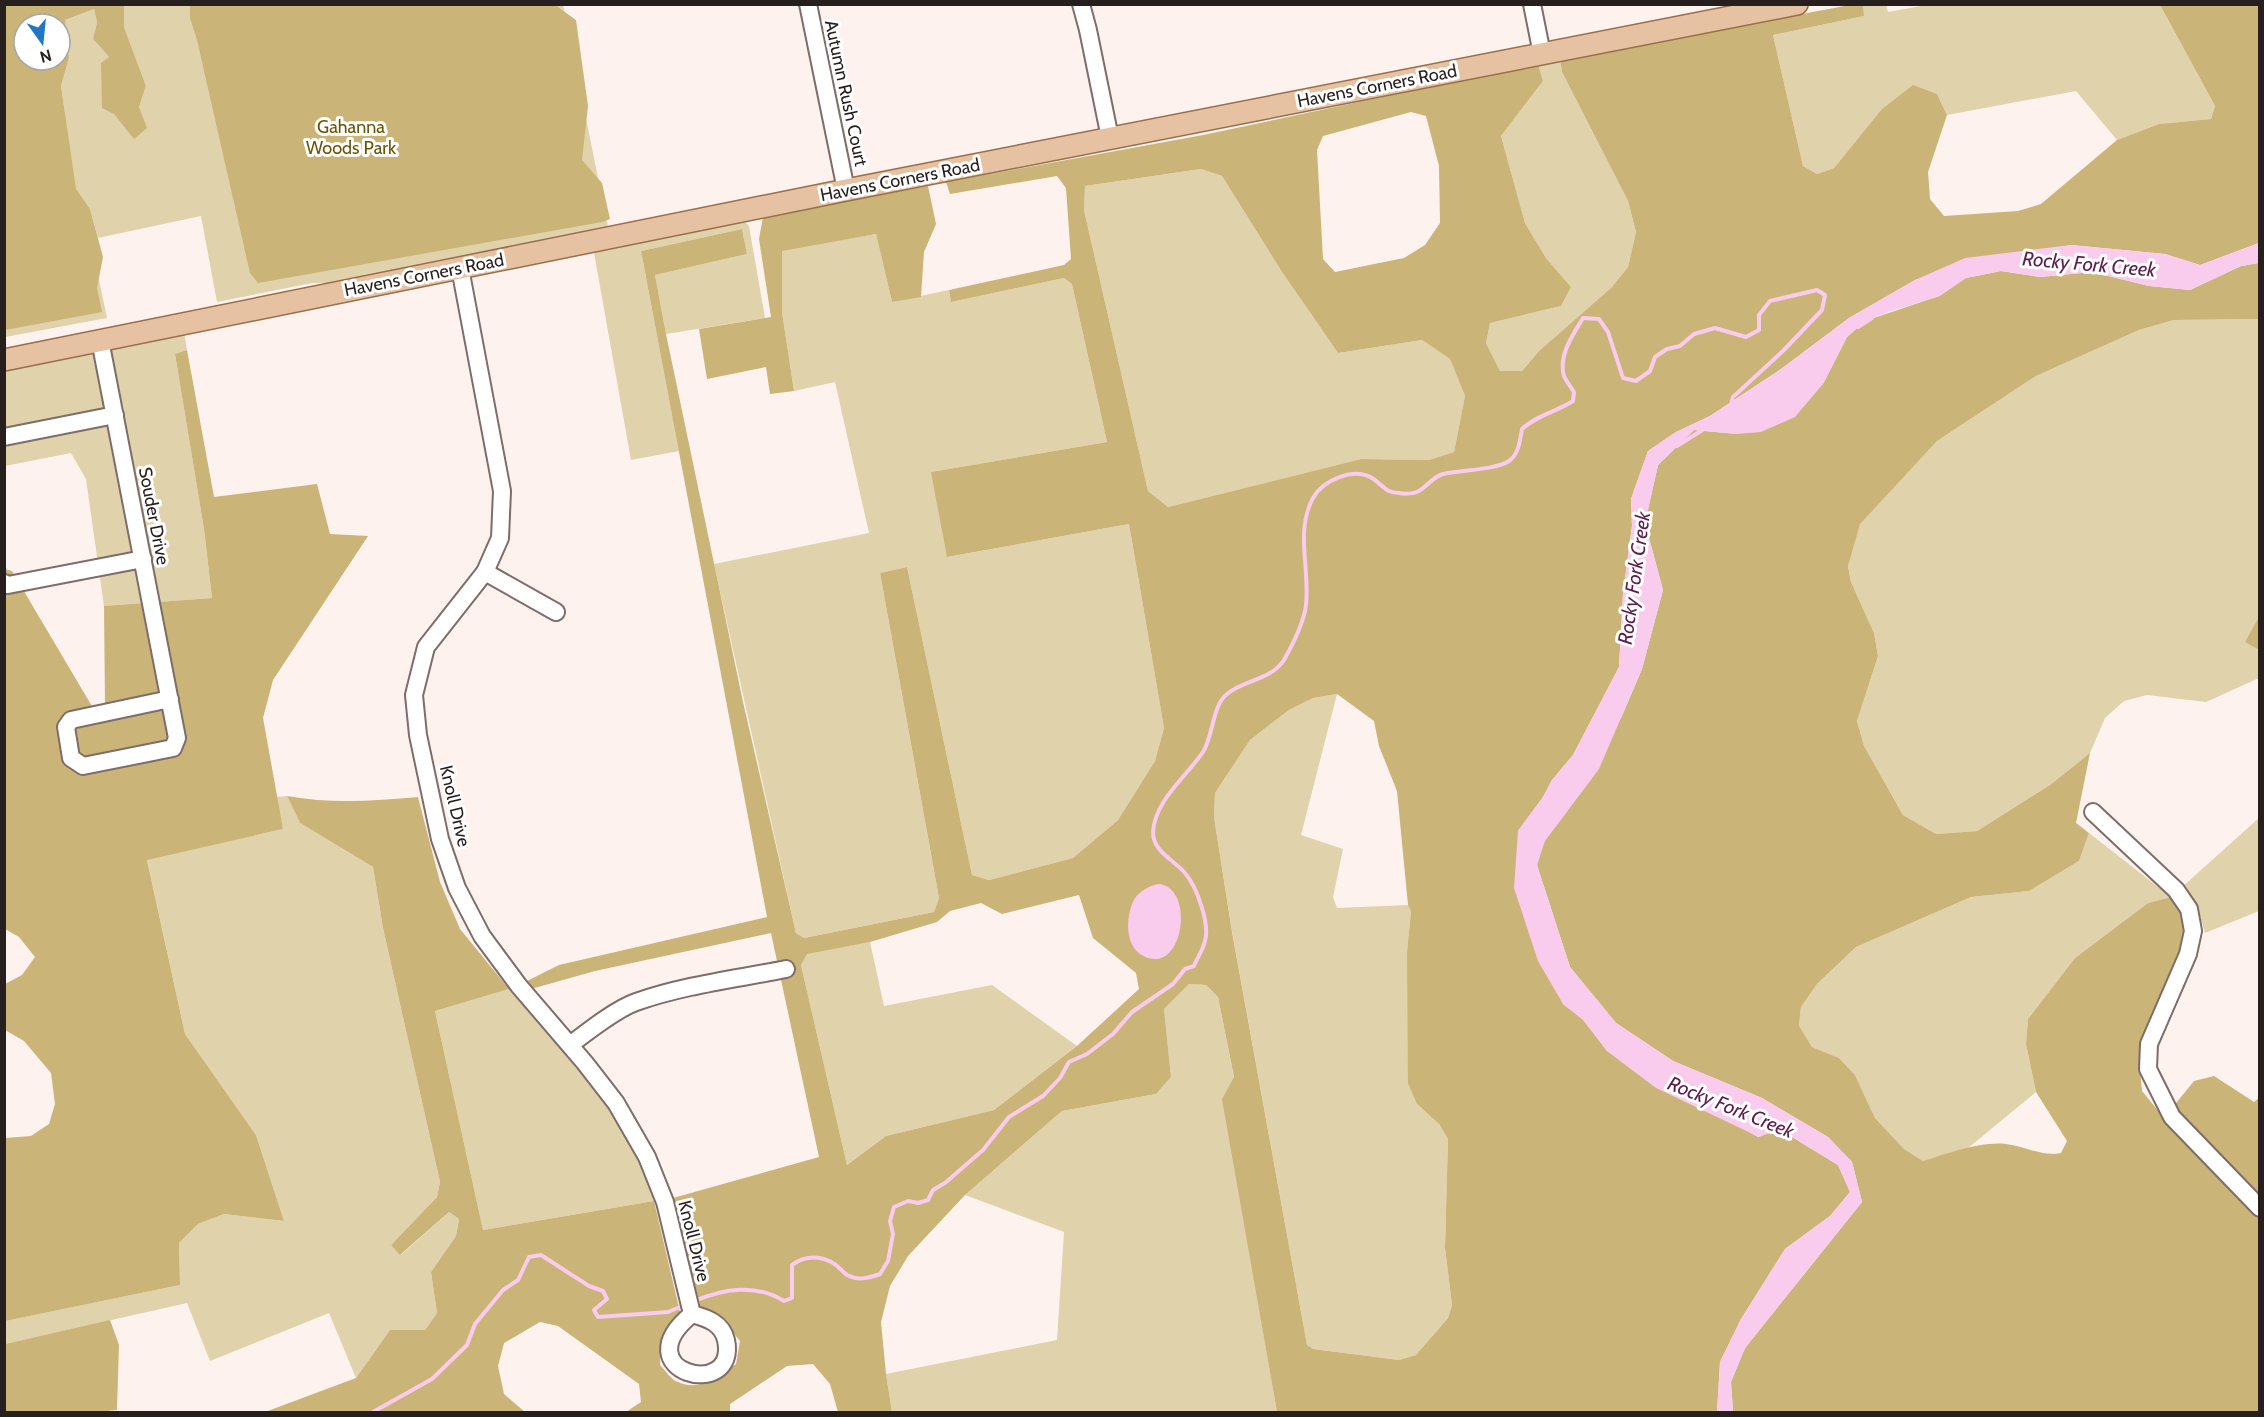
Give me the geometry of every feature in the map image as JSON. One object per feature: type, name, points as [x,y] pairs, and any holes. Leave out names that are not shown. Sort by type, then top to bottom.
[{"type":"main road","name":"Havens Corners Road","points":[[4,360],[846,190],[1797,4]]},
{"type":"street","name":"Autumn Rush Court","points":[[808,4],[846,190]]},
{"type":"street","points":[[1081,4],[1110,138]]},
{"type":"street","points":[[1532,4],[1542,54]]},
{"type":"street","name":"Knoll Drive","points":[[460,267],[502,491],[500,538],[485,572],[426,647],[414,695],[418,735],[440,839],[457,888],[488,945],[616,1103],[647,1157],[665,1202],[692,1314]]},
{"type":"street","name":"Souder Drive","points":[[100,340],[170,699],[177,738],[173,748],[83,766],[71,758],[66,727],[71,720],[170,699]]},
{"type":"street","points":[[4,437],[115,415]]},
{"type":"street","points":[[4,583],[8,585],[142,559]]},
{"type":"street","points":[[485,572],[556,612]]},
{"type":"street","points":[[2093,812],[2176,890],[2189,909],[2193,931],[2188,954],[2157,1021],[2149,1044],[2148,1069],[2172,1117],[2259,1208]]},
{"type":"street","points":[[570,1045],[588,1031],[634,1003],[679,991],[786,969]]},
{"type":"green space","points":[[5,4],[126,5],[124,6],[124,27],[146,86],[139,107],[147,128],[134,139],[114,114],[102,108],[101,63],[109,57],[93,39],[97,22],[94,9],[72,17],[72,12],[12,12],[12,72],[65,72],[61,86],[76,189],[90,209],[103,257],[97,288],[102,312],[5,330]]},
{"type":"green space","points":[[1932,4],[2160,5],[2215,106],[2211,119],[2159,124],[2117,140],[2076,91],[1947,115],[1937,94],[1881,110],[1834,168],[1817,174],[1803,166],[1773,35],[1864,16],[1863,5],[1886,5],[1888,12]]},
{"type":"green space","name":"Gahanna Woods Park","points":[[5,5],[12,12],[12,72],[33,72],[65,114],[61,86],[65,72],[72,72],[72,17],[94,9],[97,22],[93,39],[109,57],[146,128],[139,107],[146,86],[124,27],[124,5],[563,5],[608,227],[614,231],[359,283],[312,283],[217,302],[201,216],[98,238],[90,209],[82,199],[107,318],[5,337]]},
{"type":"green space","name":"Gahanna Woods Park","points":[[190,5],[555,5],[576,20],[588,106],[582,160],[602,183],[610,219],[258,283],[250,273],[190,18]]},
{"type":"green space","points":[[1850,5],[1863,5],[1864,16],[1773,35],[1803,166],[1817,174],[1834,168],[1881,110],[1913,85],[1937,94],[1947,115],[1928,172],[1930,199],[1944,216],[2018,211],[2041,204],[2117,140],[2159,124],[2211,119],[2215,106],[2160,5],[2259,5],[2259,243],[2200,265],[2165,254],[2071,245],[1915,280],[1849,318],[1781,369],[1710,416],[1676,432],[1648,451],[1631,499],[1632,526],[1623,594],[1619,667],[1573,755],[1552,780],[1543,797],[1518,831],[1563,1004],[1583,1019],[1607,1051],[1758,1137],[1779,1129],[1838,1165],[1850,1192],[1830,1216],[1785,1249],[1741,1319],[1720,1362],[1717,1412],[1277,1412],[1222,1099],[1234,1077],[1218,997],[1206,985],[1189,984],[1164,1009],[1171,1077],[1156,1094],[1062,1111],[965,1195],[908,1256],[890,1286],[881,1322],[892,1412],[838,1412],[830,1384],[813,1364],[787,1366],[730,1404],[730,1412],[626,1412],[641,1402],[639,1384],[558,1326],[540,1322],[504,1343],[498,1366],[504,1394],[525,1412],[265,1412],[356,1378],[390,1330],[425,1330],[437,1313],[431,1272],[456,1236],[459,1219],[449,1212],[400,1255],[391,1245],[437,1197],[440,1182],[383,928],[373,867],[300,823],[287,796],[336,801],[418,797],[440,882],[460,929],[509,989],[435,1011],[483,1230],[654,1201],[680,1312],[661,1341],[660,1365],[675,1381],[694,1385],[716,1378],[736,1364],[740,1341],[722,1319],[701,1309],[673,1198],[819,1157],[771,933],[595,971],[531,989],[527,981],[559,965],[767,917],[641,251],[742,229],[747,254],[655,275],[743,702],[796,933],[804,938],[934,912],[939,898],[880,573],[907,567],[972,875],[989,880],[1073,858],[1118,820],[1155,761],[1164,728],[1129,524],[947,557],[931,472],[1107,442],[1072,284],[1064,278],[951,302],[949,290],[1064,265],[1071,259],[1066,188],[1057,176],[950,194],[946,182],[1203,135],[1538,64],[1543,81],[1501,136],[1525,223],[1546,258],[1571,287],[1561,306],[1490,323],[1486,343],[1500,371],[1522,371],[1539,351],[1611,288],[1628,267],[1636,232],[1628,201],[1562,72],[1560,59]],"holes":[[[1411,112],[1426,116],[1439,166],[1440,223],[1425,245],[1404,258],[1335,272],[1323,259],[1317,150],[1323,136]],[[1201,169],[1222,176],[1282,272],[1338,353],[1422,340],[1450,359],[1465,396],[1454,452],[1429,460],[1361,459],[1168,507],[1148,491],[1084,210],[1085,186]],[[1337,694],[1374,721],[1379,746],[1397,791],[1408,905],[1411,911],[1407,952],[1408,1083],[1417,1104],[1439,1124],[1448,1139],[1445,1248],[1452,1305],[1448,1318],[1416,1355],[1399,1360],[1313,1349],[1307,1345],[1232,932],[1214,817],[1215,793],[1250,740],[1289,710],[1313,698]],[[1079,895],[1093,938],[1136,973],[1139,989],[1077,1046],[994,1110],[886,1136],[847,1165],[801,965],[807,954],[870,942],[937,922],[950,911],[981,903],[1002,914]]]},
{"type":"green space","points":[[1560,59],[1562,72],[1628,201],[1636,232],[1628,267],[1611,288],[1539,351],[1522,371],[1500,371],[1486,343],[1490,323],[1561,306],[1571,287],[1546,258],[1525,223],[1501,136],[1543,81],[1538,64]]},
{"type":"green space","points":[[1201,169],[1222,176],[1282,272],[1338,353],[1422,340],[1450,359],[1465,396],[1454,452],[1429,460],[1361,459],[1168,507],[1148,491],[1084,210],[1085,186]]},
{"type":"green space","points":[[928,186],[936,224],[924,252],[921,297],[892,302],[876,234],[782,251],[782,312],[794,391],[770,394],[766,367],[707,379],[699,329],[771,317],[759,239],[763,217]]},
{"type":"green space","points":[[743,220],[749,226],[765,318],[666,334],[655,275],[747,254],[742,229],[641,251],[679,451],[631,460],[593,247]]},
{"type":"green space","points":[[876,234],[892,302],[949,290],[951,302],[1064,278],[1072,284],[1107,442],[932,472],[948,557],[1129,524],[1164,728],[1155,761],[1118,820],[1073,858],[989,880],[972,875],[907,567],[880,573],[939,898],[934,912],[804,938],[796,933],[714,564],[869,533],[835,382],[794,391],[782,312],[782,250]]},
{"type":"green space","points":[[2259,263],[2259,319],[2174,320],[2139,330],[2036,376],[1937,441],[1860,524],[1848,566],[1851,582],[1874,633],[1878,656],[1857,721],[1864,746],[1903,815],[1936,834],[1977,831],[2050,785],[2090,753],[2076,823],[2089,833],[2079,861],[2029,891],[1971,897],[1856,947],[1817,984],[1801,1007],[1799,1026],[1812,1047],[1839,1058],[1855,1075],[1875,1118],[1904,1149],[1923,1161],[1986,1144],[2013,1145],[2047,1154],[2061,1153],[2067,1141],[2036,1092],[2026,1044],[2028,1019],[2075,958],[2148,903],[2171,897],[2183,917],[2183,944],[2139,1060],[2142,1091],[2164,1118],[2194,1081],[2214,1076],[2254,1102],[2259,1098],[2259,1412],[1733,1412],[1731,1382],[1745,1348],[1862,1202],[1852,1162],[1828,1137],[1762,1098],[1673,1061],[1616,1023],[1570,967],[1537,865],[1544,841],[1564,813],[1622,716],[1642,669],[1663,590],[1645,523],[1658,465],[1694,430],[1737,434],[1823,384],[1847,337],[1865,321],[1939,296],[1966,278],[2001,271],[2040,277],[2092,272],[2149,286],[2190,290],[2241,266]]},
{"type":"green space","points":[[2259,319],[2260,617],[2246,642],[2259,650],[2259,678],[2206,702],[2147,695],[2124,701],[2105,718],[2090,753],[2050,785],[1977,831],[1936,834],[1903,815],[1864,746],[1857,721],[1878,656],[1874,633],[1851,582],[1848,565],[1859,524],[1937,441],[2036,376],[2139,330],[2174,320]]},
{"type":"green space","points":[[184,333],[187,350],[175,354],[204,529],[212,598],[104,606],[86,479],[71,453],[5,466],[5,370]]},
{"type":"green space","points":[[187,350],[214,497],[317,484],[330,534],[368,536],[273,680],[263,718],[283,829],[147,860],[185,1034],[256,1135],[284,1221],[224,1214],[198,1224],[179,1243],[180,1285],[5,1321],[5,1138],[31,1136],[49,1124],[55,1104],[51,1073],[24,1041],[5,1030],[5,984],[22,975],[35,957],[19,937],[5,929],[5,569],[12,571],[93,708],[105,704],[104,606],[212,598],[204,529],[175,354]]},
{"type":"green space","points":[[2259,617],[2259,650],[2245,642]]},
{"type":"green space","points":[[1337,694],[1301,835],[1343,849],[1333,897],[1337,908],[1408,905],[1411,911],[1407,952],[1417,1104],[1439,1124],[1448,1139],[1445,1248],[1452,1305],[1448,1318],[1416,1355],[1399,1360],[1313,1349],[1307,1345],[1232,931],[1214,817],[1215,793],[1250,740],[1289,710],[1313,698]]},
{"type":"green space","points":[[287,796],[300,823],[373,867],[383,928],[440,1182],[437,1197],[391,1245],[401,1255],[449,1212],[459,1219],[456,1236],[431,1272],[437,1313],[425,1330],[390,1330],[356,1378],[329,1313],[210,1361],[187,1303],[5,1344],[4,1321],[180,1285],[179,1243],[198,1224],[224,1214],[284,1221],[256,1135],[185,1034],[147,859],[283,829],[276,797]]},
{"type":"green space","points":[[2259,818],[2259,911],[2205,933],[2200,916],[2181,888]]},
{"type":"green space","points":[[2089,833],[2171,897],[2148,903],[2075,958],[2028,1019],[2026,1044],[2036,1092],[1968,1148],[1923,1161],[1904,1149],[1875,1118],[1855,1075],[1839,1058],[1812,1047],[1799,1027],[1801,1007],[1817,984],[1856,947],[1971,897],[2029,891],[2079,861]]},
{"type":"green space","points":[[870,942],[884,1006],[992,985],[1077,1046],[994,1110],[886,1136],[847,1165],[801,965],[807,953]]},
{"type":"green space","points":[[1189,984],[1206,985],[1218,997],[1234,1078],[1223,1099],[1277,1412],[892,1412],[886,1374],[1057,1340],[1064,1232],[965,1195],[1062,1111],[1156,1094],[1171,1077],[1164,1009]]},
{"type":"green space","points":[[509,989],[606,1100],[646,1171],[654,1201],[483,1230],[435,1011]]},
{"type":"green space","points":[[110,1320],[119,1345],[117,1410],[5,1412],[5,1344]]},
{"type":"water","points":[[2259,243],[2259,263],[2241,266],[2190,290],[2149,286],[2092,272],[2040,277],[2001,271],[1966,278],[1940,296],[1865,321],[1847,337],[1823,384],[1795,417],[1761,432],[1737,434],[1694,430],[1658,465],[1645,523],[1663,590],[1642,669],[1599,769],[1545,841],[1537,865],[1570,967],[1616,1023],[1673,1061],[1762,1098],[1828,1137],[1852,1162],[1862,1202],[1745,1348],[1731,1382],[1733,1412],[1717,1412],[1720,1362],[1741,1319],[1785,1249],[1830,1216],[1850,1192],[1838,1165],[1779,1129],[1759,1137],[1656,1088],[1607,1051],[1583,1020],[1563,1004],[1538,961],[1514,888],[1518,831],[1543,797],[1552,780],[1573,755],[1619,667],[1623,594],[1632,526],[1631,499],[1648,451],[1676,432],[1710,416],[1781,369],[1849,318],[1915,280],[1965,258],[2071,245],[2165,254],[2200,265]]},
{"type":"water","points":[[1158,884],[1170,889],[1178,900],[1181,914],[1180,930],[1175,945],[1166,955],[1155,959],[1140,954],[1135,949],[1129,935],[1128,919],[1137,895]]},
{"type":"waterway","points":[[694,1301],[717,1293],[739,1290],[762,1292],[784,1301],[792,1298],[792,1265],[808,1258],[825,1259],[855,1278],[868,1278],[880,1274],[888,1261],[893,1234],[890,1221],[894,1207],[908,1201],[918,1203],[928,1200],[933,1190],[945,1183],[983,1150],[1009,1117],[1043,1096],[1060,1078],[1069,1062],[1087,1054],[1113,1034],[1132,1012],[1173,984],[1185,969],[1194,966],[1205,941],[1204,916],[1190,879],[1156,845],[1153,832],[1155,820],[1172,789],[1203,752],[1222,699],[1234,689],[1265,676],[1279,667],[1291,647],[1301,626],[1306,605],[1305,524],[1313,498],[1324,486],[1340,477],[1357,474],[1372,478],[1390,491],[1403,494],[1413,493],[1443,474],[1487,468],[1509,461],[1517,451],[1522,429],[1534,420],[1573,401],[1574,392],[1564,376],[1563,360],[1571,338],[1583,318],[1599,319],[1608,332],[1623,378],[1636,381],[1650,371],[1655,357],[1667,349],[1680,346],[1694,334],[1715,328],[1746,337],[1759,330],[1759,315],[1770,301],[1817,290],[1825,295],[1822,310],[1784,350],[1733,397],[1731,404]]},
{"type":"waterway","name":"Rocky Fork Creek","points":[[1858,327],[1872,318]]},
{"type":"waterway","name":"Rocky Fork Creek","points":[[1677,446],[1704,429]]},
{"type":"waterway","points":[[373,1412],[432,1379],[467,1345],[475,1324],[503,1290],[518,1280],[529,1257],[541,1255],[589,1286],[603,1291],[607,1299],[594,1310],[598,1317],[668,1312],[685,1305]]}]
